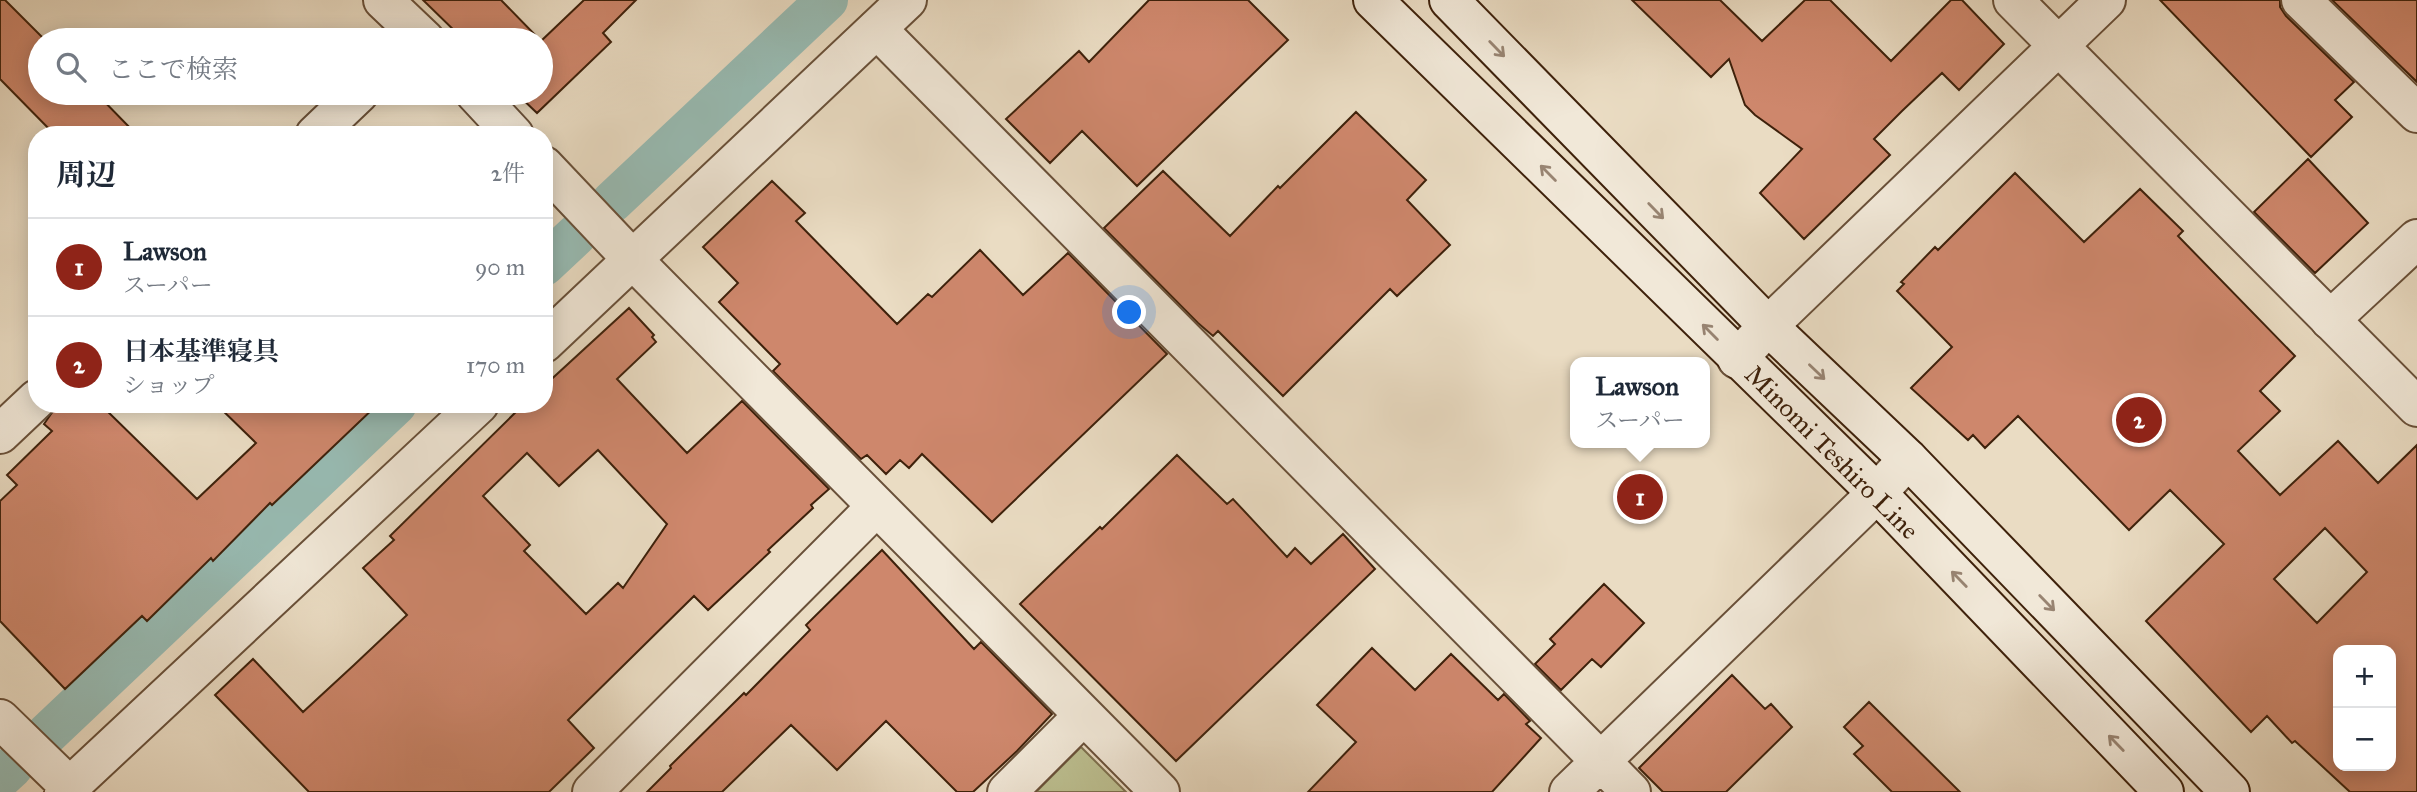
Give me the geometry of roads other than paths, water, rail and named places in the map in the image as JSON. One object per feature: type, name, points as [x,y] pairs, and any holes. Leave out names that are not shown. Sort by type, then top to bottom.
[{"type":"street","points":[[383,0],[410,28]]},
{"type":"street","points":[[553,336],[907,0]]},
{"type":"street","name":"Minomi Teshiro Line","points":[[1373,0],[1737,359],[1877,493],[2164,792]]},
{"type":"street","name":"Minomi Teshiro Line","points":[[1449,0],[1768,326],[1908,459],[2230,792]]},
{"type":"street","points":[[2013,0],[2417,407]]},
{"type":"street","points":[[1737,359],[2106,0]]},
{"type":"street","points":[[2301,0],[2417,113]]},
{"type":"street","points":[[877,29],[1631,792]]},
{"type":"street","points":[[324,126],[346,105]]},
{"type":"street","points":[[485,105],[505,126]]},
{"type":"street","points":[[553,176],[876,507],[1160,792]]},
{"type":"street","points":[[2330,320],[2417,239]]},
{"type":"street","points":[[0,434],[28,408]]},
{"type":"street","points":[[0,719],[67,790],[469,413]]},
{"type":"street","points":[[1570,792],[1877,493],[1908,459]]},
{"type":"street","points":[[592,792],[876,507]]},
{"type":"street","points":[[1007,792],[1083,716]]},
{"type":"waterway","points":[[612,202],[827,0]]},
{"type":"waterway","points":[[553,257],[576,235]]},
{"type":"waterway","points":[[47,734],[386,413]]},
{"type":"waterway","points":[[0,778],[12,767]]},
{"type":"place","name":"日本基準寝具","points":[[2139,420]]},
{"type":"place","name":"Lawson","points":[[1640,497]]}]
